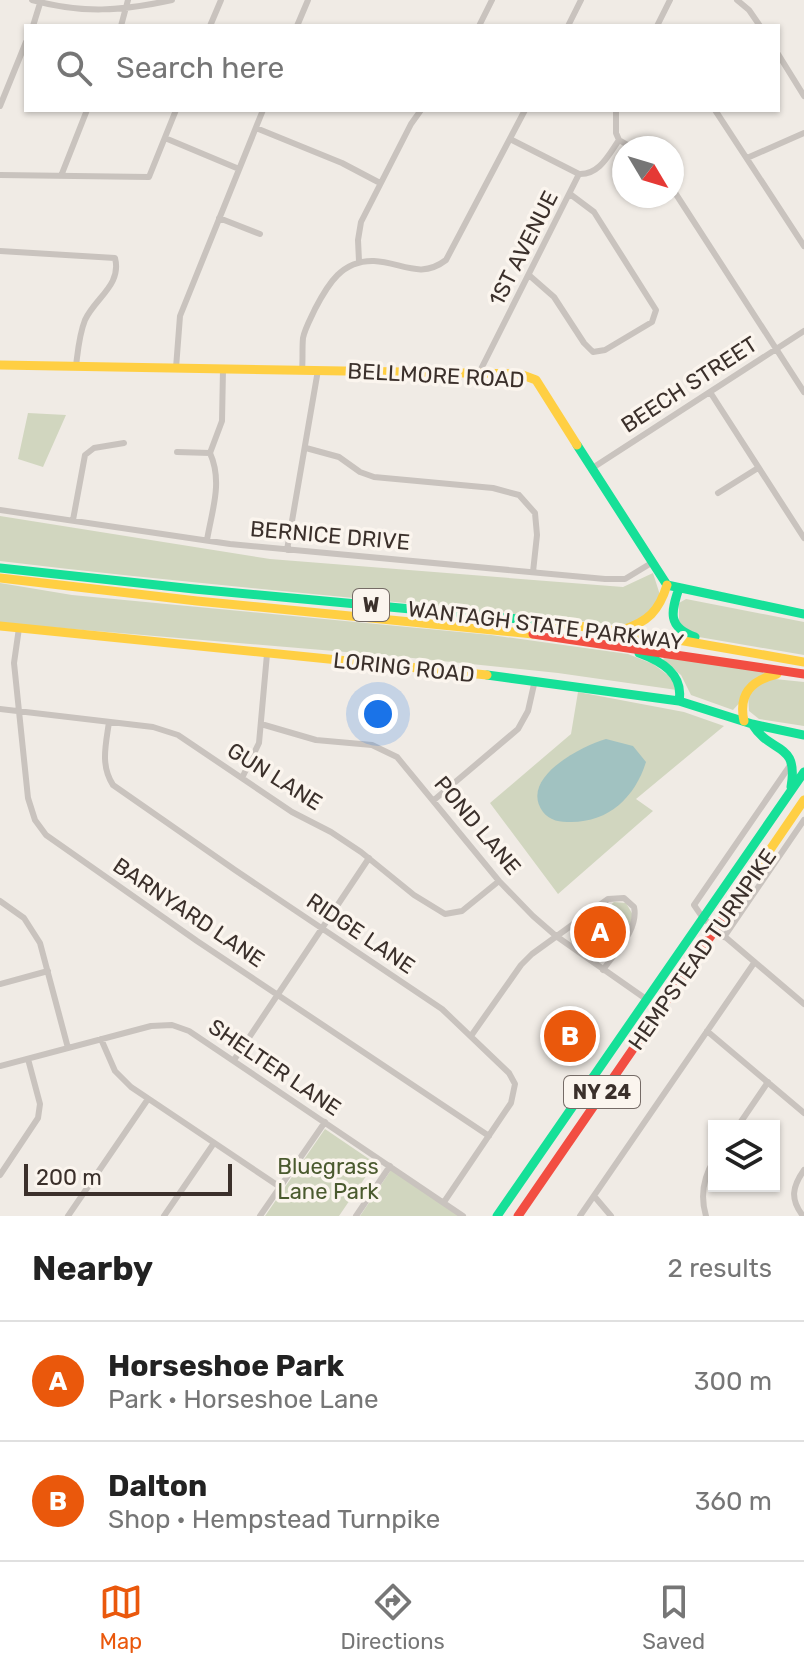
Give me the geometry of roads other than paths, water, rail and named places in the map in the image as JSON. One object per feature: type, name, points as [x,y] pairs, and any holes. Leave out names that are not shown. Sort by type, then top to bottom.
[{"type":"main road","name":"BELLMORE ROAD","points":[[0,365],[520,374],[536,380],[667,585]]},
{"type":"main road","name":"WANTAGH STATE PARKWAY","points":[[0,568],[244,595],[516,618],[804,662]]},
{"type":"main road","name":"WANTAGH STATE PARKWAY","points":[[0,578],[515,631],[804,674]]},
{"type":"main road","points":[[615,631],[640,625],[653,616],[662,605],[667,585],[804,614]]},
{"type":"main road","points":[[679,588],[672,619],[681,632],[741,650]]},
{"type":"main road","name":"LORING ROAD","points":[[0,626],[535,680],[679,701],[748,723],[804,735]]},
{"type":"main road","points":[[610,644],[648,656],[665,667],[680,683],[682,691],[679,701]]},
{"type":"main road","points":[[789,794],[796,768],[793,761],[786,751],[757,734],[741,712],[742,699],[755,680],[791,672]]},
{"type":"main road","name":"HEMPSTEAD TURNPIKE","points":[[497,1216],[804,772]]},
{"type":"main road","name":"HEMPSTEAD TURNPIKE","points":[[518,1216],[720,933],[804,800]]},
{"type":"street","points":[[122,24],[128,0]]},
{"type":"street","points":[[33,24],[38,1],[76,10],[127,10],[172,0]]},
{"type":"street","points":[[211,24],[221,0]]},
{"type":"street","points":[[298,24],[308,0]]},
{"type":"street","points":[[480,24],[492,0]]},
{"type":"street","points":[[569,24],[581,0]]},
{"type":"street","points":[[658,24],[670,0]]},
{"type":"street","points":[[737,0],[759,24]]},
{"type":"street","points":[[0,106],[24,47]]},
{"type":"street","points":[[780,57],[804,96]]},
{"type":"street","points":[[61,176],[86,112]]},
{"type":"street","points":[[0,175],[149,177],[175,112]]},
{"type":"street","points":[[176,368],[180,316],[262,112]]},
{"type":"street","points":[[359,261],[361,222],[420,112]]},
{"type":"street","points":[[302,370],[305,331],[325,290],[340,272],[359,261],[383,262],[416,271],[432,268],[446,260],[524,112]]},
{"type":"street","points":[[616,112],[617,136]]},
{"type":"street","points":[[716,112],[803,241]]},
{"type":"street","points":[[256,128],[342,163],[380,183]]},
{"type":"street","points":[[747,158],[804,133]]},
{"type":"street","points":[[165,138],[239,169]]},
{"type":"street","points":[[510,139],[579,174]]},
{"type":"street","name":"1ST AVENUE","points":[[479,373],[579,174],[588,175],[597,169],[612,149]]},
{"type":"street","points":[[530,276],[554,297],[593,352],[605,350],[656,317],[656,310],[594,212],[570,194]]},
{"type":"street","points":[[684,207],[804,392]]},
{"type":"street","points":[[219,218],[260,234]]},
{"type":"street","points":[[0,251],[115,258],[117,267],[110,287],[86,318],[76,366]]},
{"type":"street","name":"BEECH STREET","points":[[594,467],[804,331]]},
{"type":"street","points":[[207,540],[217,484],[217,468],[210,453],[222,421],[223,369]]},
{"type":"street","points":[[287,550],[318,370]]},
{"type":"street","points":[[710,392],[804,538]]},
{"type":"street","points":[[73,520],[85,455],[94,448],[124,443]]},
{"type":"street","points":[[306,448],[339,457],[360,472],[374,477],[493,488],[519,495],[535,513],[533,572]]},
{"type":"street","points":[[177,452],[210,453]]},
{"type":"street","points":[[718,493],[758,468]]},
{"type":"street","name":"BERNICE DRIVE","points":[[0,510],[287,550],[533,572],[625,579],[653,562]]},
{"type":"street","name":"BARNYARD LANE","points":[[19,628],[14,663],[28,798],[35,820],[46,835],[489,1136]]},
{"type":"street","points":[[242,778],[256,754],[267,654]]},
{"type":"street","points":[[434,800],[518,729],[528,711],[535,680]]},
{"type":"street","name":"GUN LANE","points":[[0,709],[167,730],[292,812],[331,832],[414,895],[445,914],[462,911],[499,881]]},
{"type":"street","name":"RIDGE LANE","points":[[109,722],[104,764],[113,785],[442,1009],[509,1073],[515,1084],[511,1103],[444,1202]]},
{"type":"street","name":"POND LANE","points":[[261,724],[316,740],[372,745],[397,757],[499,881],[556,936],[646,999]]},
{"type":"street","name":"HEMPSTEAD TURNPIKE","points":[[703,918],[694,908],[695,903],[793,761]]},
{"type":"street","name":"HEMPSTEAD TURNPIKE","points":[[720,933],[804,820]]},
{"type":"street","points":[[234,1060],[369,858]]},
{"type":"street","points":[[471,1036],[521,965],[608,899],[619,897],[630,901],[636,911],[634,924],[603,970]]},
{"type":"street","points":[[0,901],[24,918],[34,930],[68,1048]]},
{"type":"street","points":[[703,918],[804,1004]]},
{"type":"street","points":[[580,1216],[754,963]]},
{"type":"street","points":[[0,984],[48,971]]},
{"type":"street","name":"SHELTER LANE","points":[[0,1066],[151,1026],[172,1025],[189,1031],[234,1060],[463,1216]]},
{"type":"street","points":[[707,1031],[804,1113]]},
{"type":"street","points":[[101,1039],[120,1077],[280,1187]]},
{"type":"street","points":[[0,1175],[38,1118],[40,1104],[28,1059]]},
{"type":"street","points":[[742,1120],[768,1082]]},
{"type":"street","points":[[68,1216],[148,1099]]},
{"type":"street","points":[[260,1216],[325,1122]]},
{"type":"street","points":[[164,1216],[214,1143]]},
{"type":"street","points":[[356,1216],[390,1166]]},
{"type":"street","points":[[803,1216],[794,1203],[793,1193],[804,1170]]},
{"type":"street","points":[[706,1216],[703,1189],[708,1176]]},
{"type":"street","points":[[594,1196],[611,1216]]},
{"type":"water","points":[[606,739],[633,746],[646,762],[635,786],[619,805],[597,818],[571,822],[549,817],[543,812],[538,799],[539,787],[546,776],[569,756]]},
{"type":"place","name":"Horseshoe Park","points":[[600,932]]},
{"type":"place","name":"Dalton","points":[[570,1036]]},
{"type":"park label","name":"Bluegrass Lane Park","points":[[328,1178]]}]
